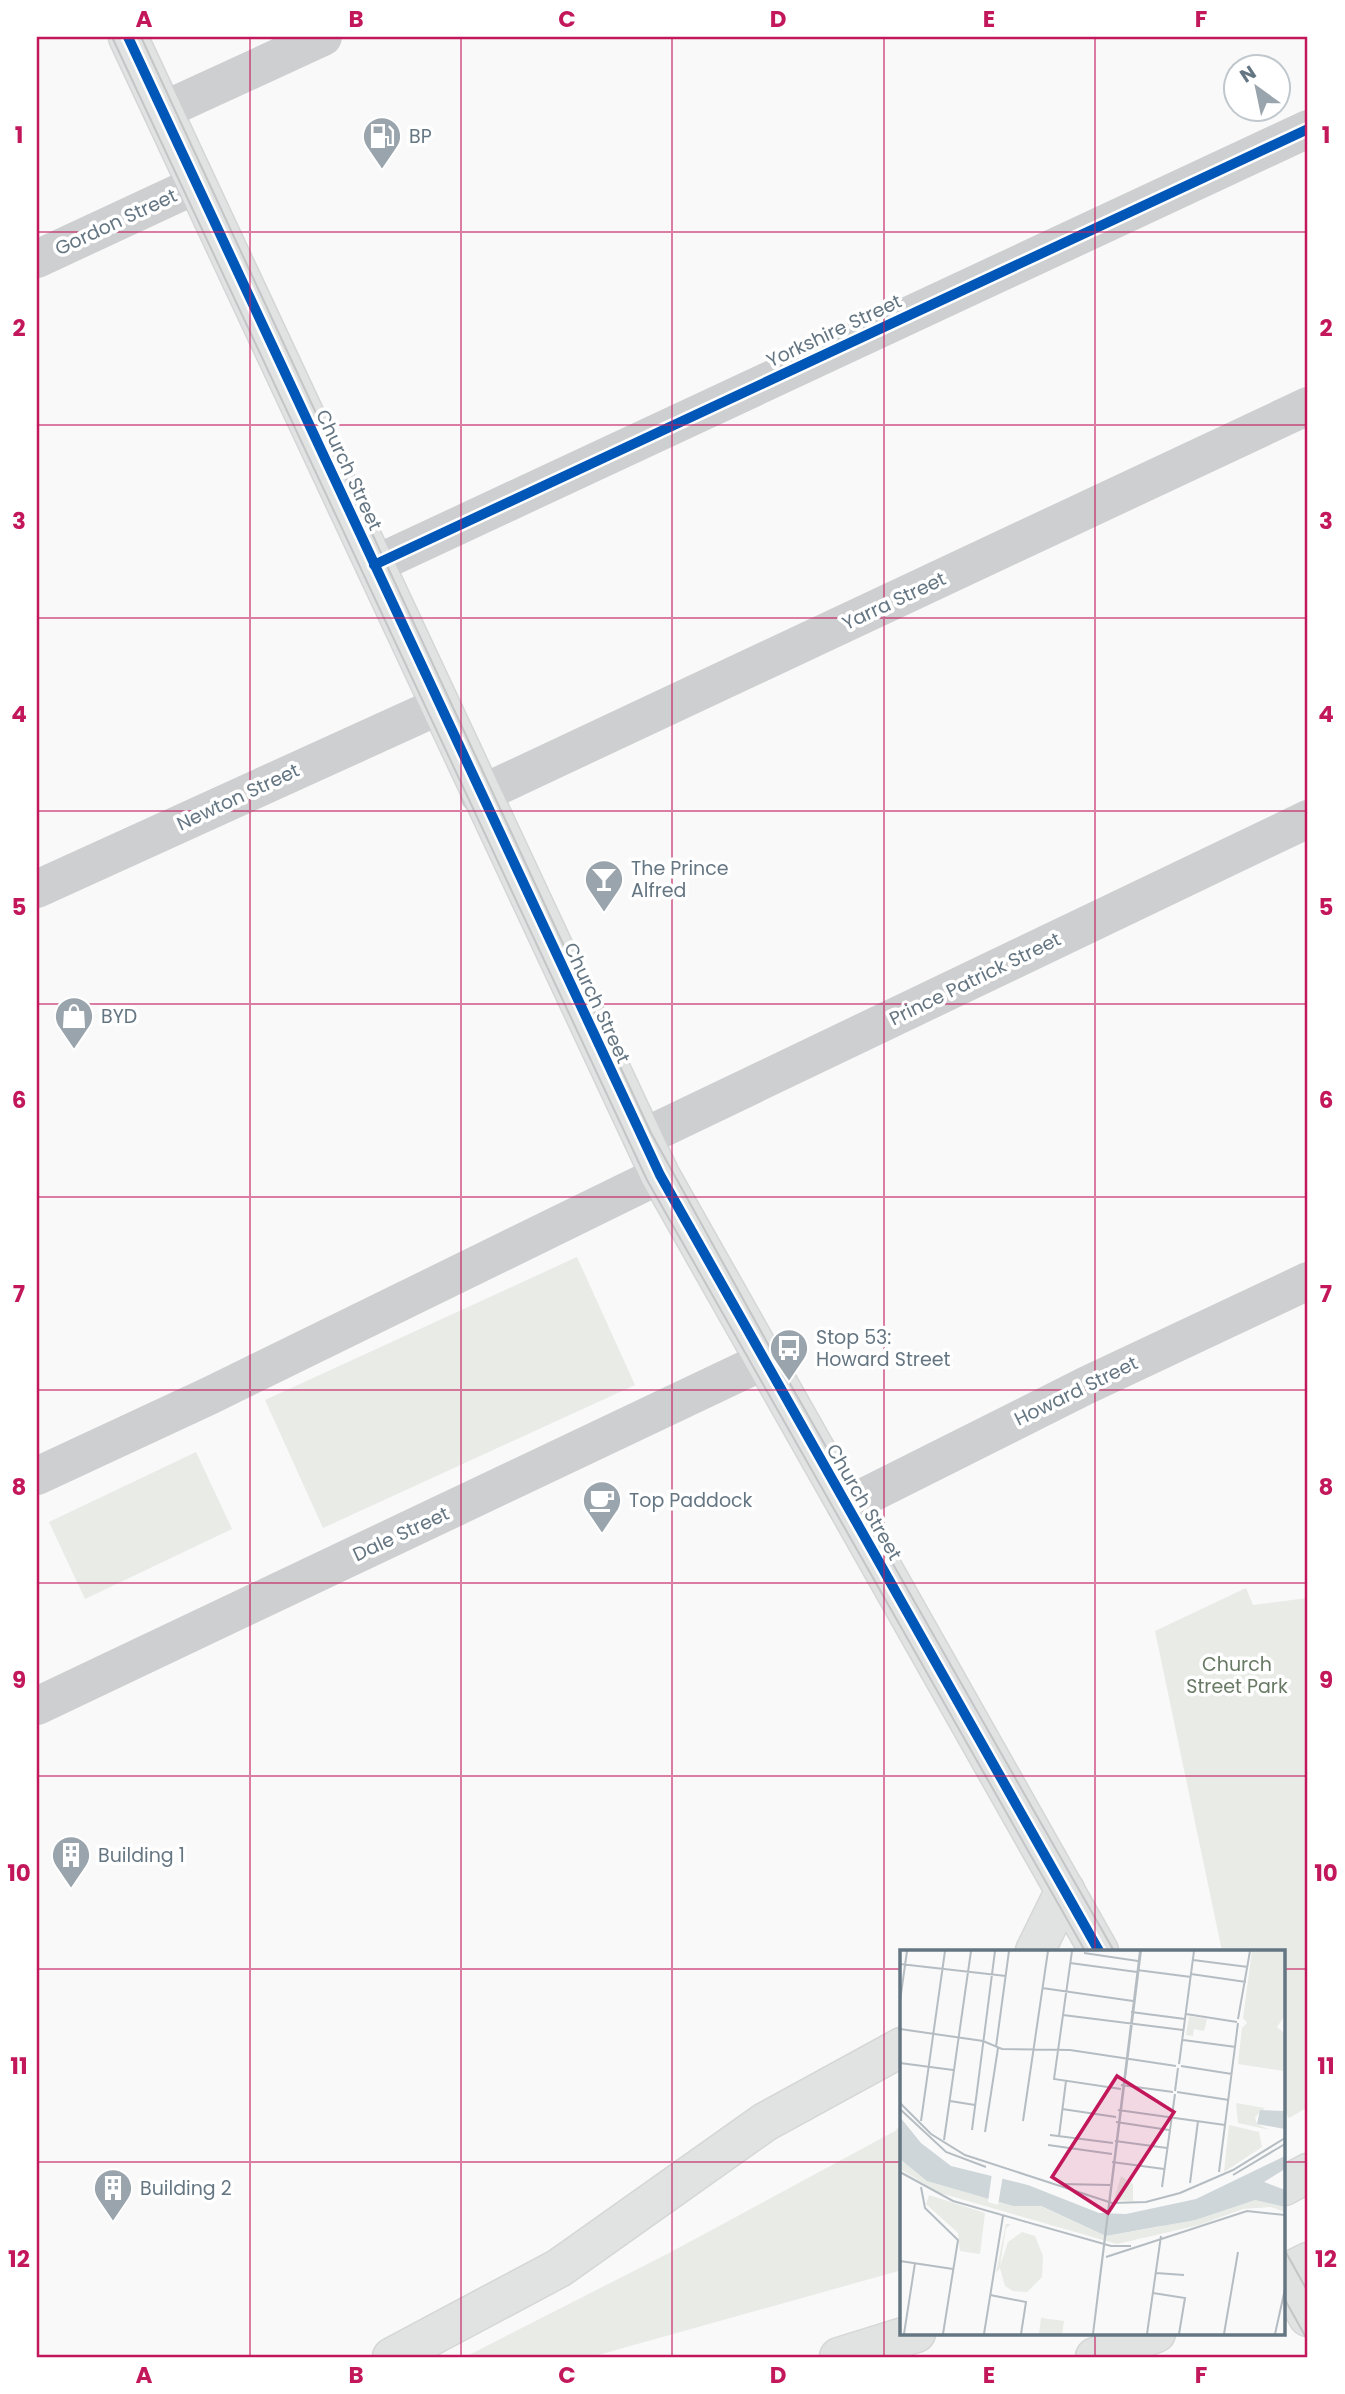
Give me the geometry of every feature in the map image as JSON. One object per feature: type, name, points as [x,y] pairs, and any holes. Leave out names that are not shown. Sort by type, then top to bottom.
[{"type":"main road","name":"Church Street","points":[[128,37],[479,795],[660,1175],[1099,1950]]},
{"type":"main road","points":[[1035,1950],[1065,1890]]},
{"type":"main road","points":[[392,2357],[559,2268],[765,2122],[900,2048]]},
{"type":"main road","points":[[1286,2185],[1308,2173]]},
{"type":"main road","points":[[1286,2273],[1308,2262]]},
{"type":"main road","points":[[1286,2278],[1308,2317]]},
{"type":"main road","points":[[839,2357],[913,2334]]},
{"type":"main road","points":[[1095,2357],[1153,2334]]},
{"type":"street","points":[[162,111],[323,37]]},
{"type":"street","name":"Yorkshire Street","points":[[374,565],[1308,129]]},
{"type":"street","name":"Gordon Street","points":[[37,259],[196,185]]},
{"type":"street","name":"Yarra Street","points":[[479,795],[1308,406]]},
{"type":"street","name":"Newton Street","points":[[37,889],[439,706]]},
{"type":"street","name":"Prince Patrick Street","points":[[642,1138],[1308,819]]},
{"type":"street","points":[[37,1476],[222,1390],[660,1175]]},
{"type":"street","name":"Howard Street","points":[[846,1506],[1086,1386],[1308,1281]]},
{"type":"street","name":"Dale Street","points":[[37,1706],[764,1361]]},
{"type":"green space","points":[[577,1257],[635,1385],[323,1528],[265,1400]]},
{"type":"green space","points":[[196,1452],[232,1529],[85,1599],[49,1522]]},
{"type":"green space","name":"Church Street Park","points":[[1246,1588],[1253,1605],[1308,1598],[1308,2107],[1289,2118],[1286,2113],[1286,1950],[1222,1950],[1155,1631]]},
{"type":"green space","points":[[900,2126],[900,2271],[591,2357],[465,2357],[671,2252]]},
{"type":"tram line","points":[[112,37],[647,1180],[1084,1950]]},
{"type":"tram line","points":[[141,37],[651,1133],[789,1382],[1113,1950]]},
{"type":"tram line","points":[[1286,2253],[1308,2292]]},
{"type":"tram line","points":[[1286,2302],[1308,2341]]},
{"type":"cycle path","points":[[128,37],[660,1175],[1098,1950]]},
{"type":"cycle path","points":[[374,565],[1308,129]]},
{"type":"place","name":"BP","points":[[382,170]]},
{"type":"place","name":"The Prince Alfred","points":[[604,913]]},
{"type":"place","name":"BYD","points":[[74,1050]]},
{"type":"place","name":"Stop 53: Howard Street","points":[[789,1382]]},
{"type":"place","name":"Top Paddock","points":[[602,1534]]},
{"type":"place","name":"Building 1","points":[[71,1889]]},
{"type":"place","name":"Building 2","points":[[113,2222]]}]
